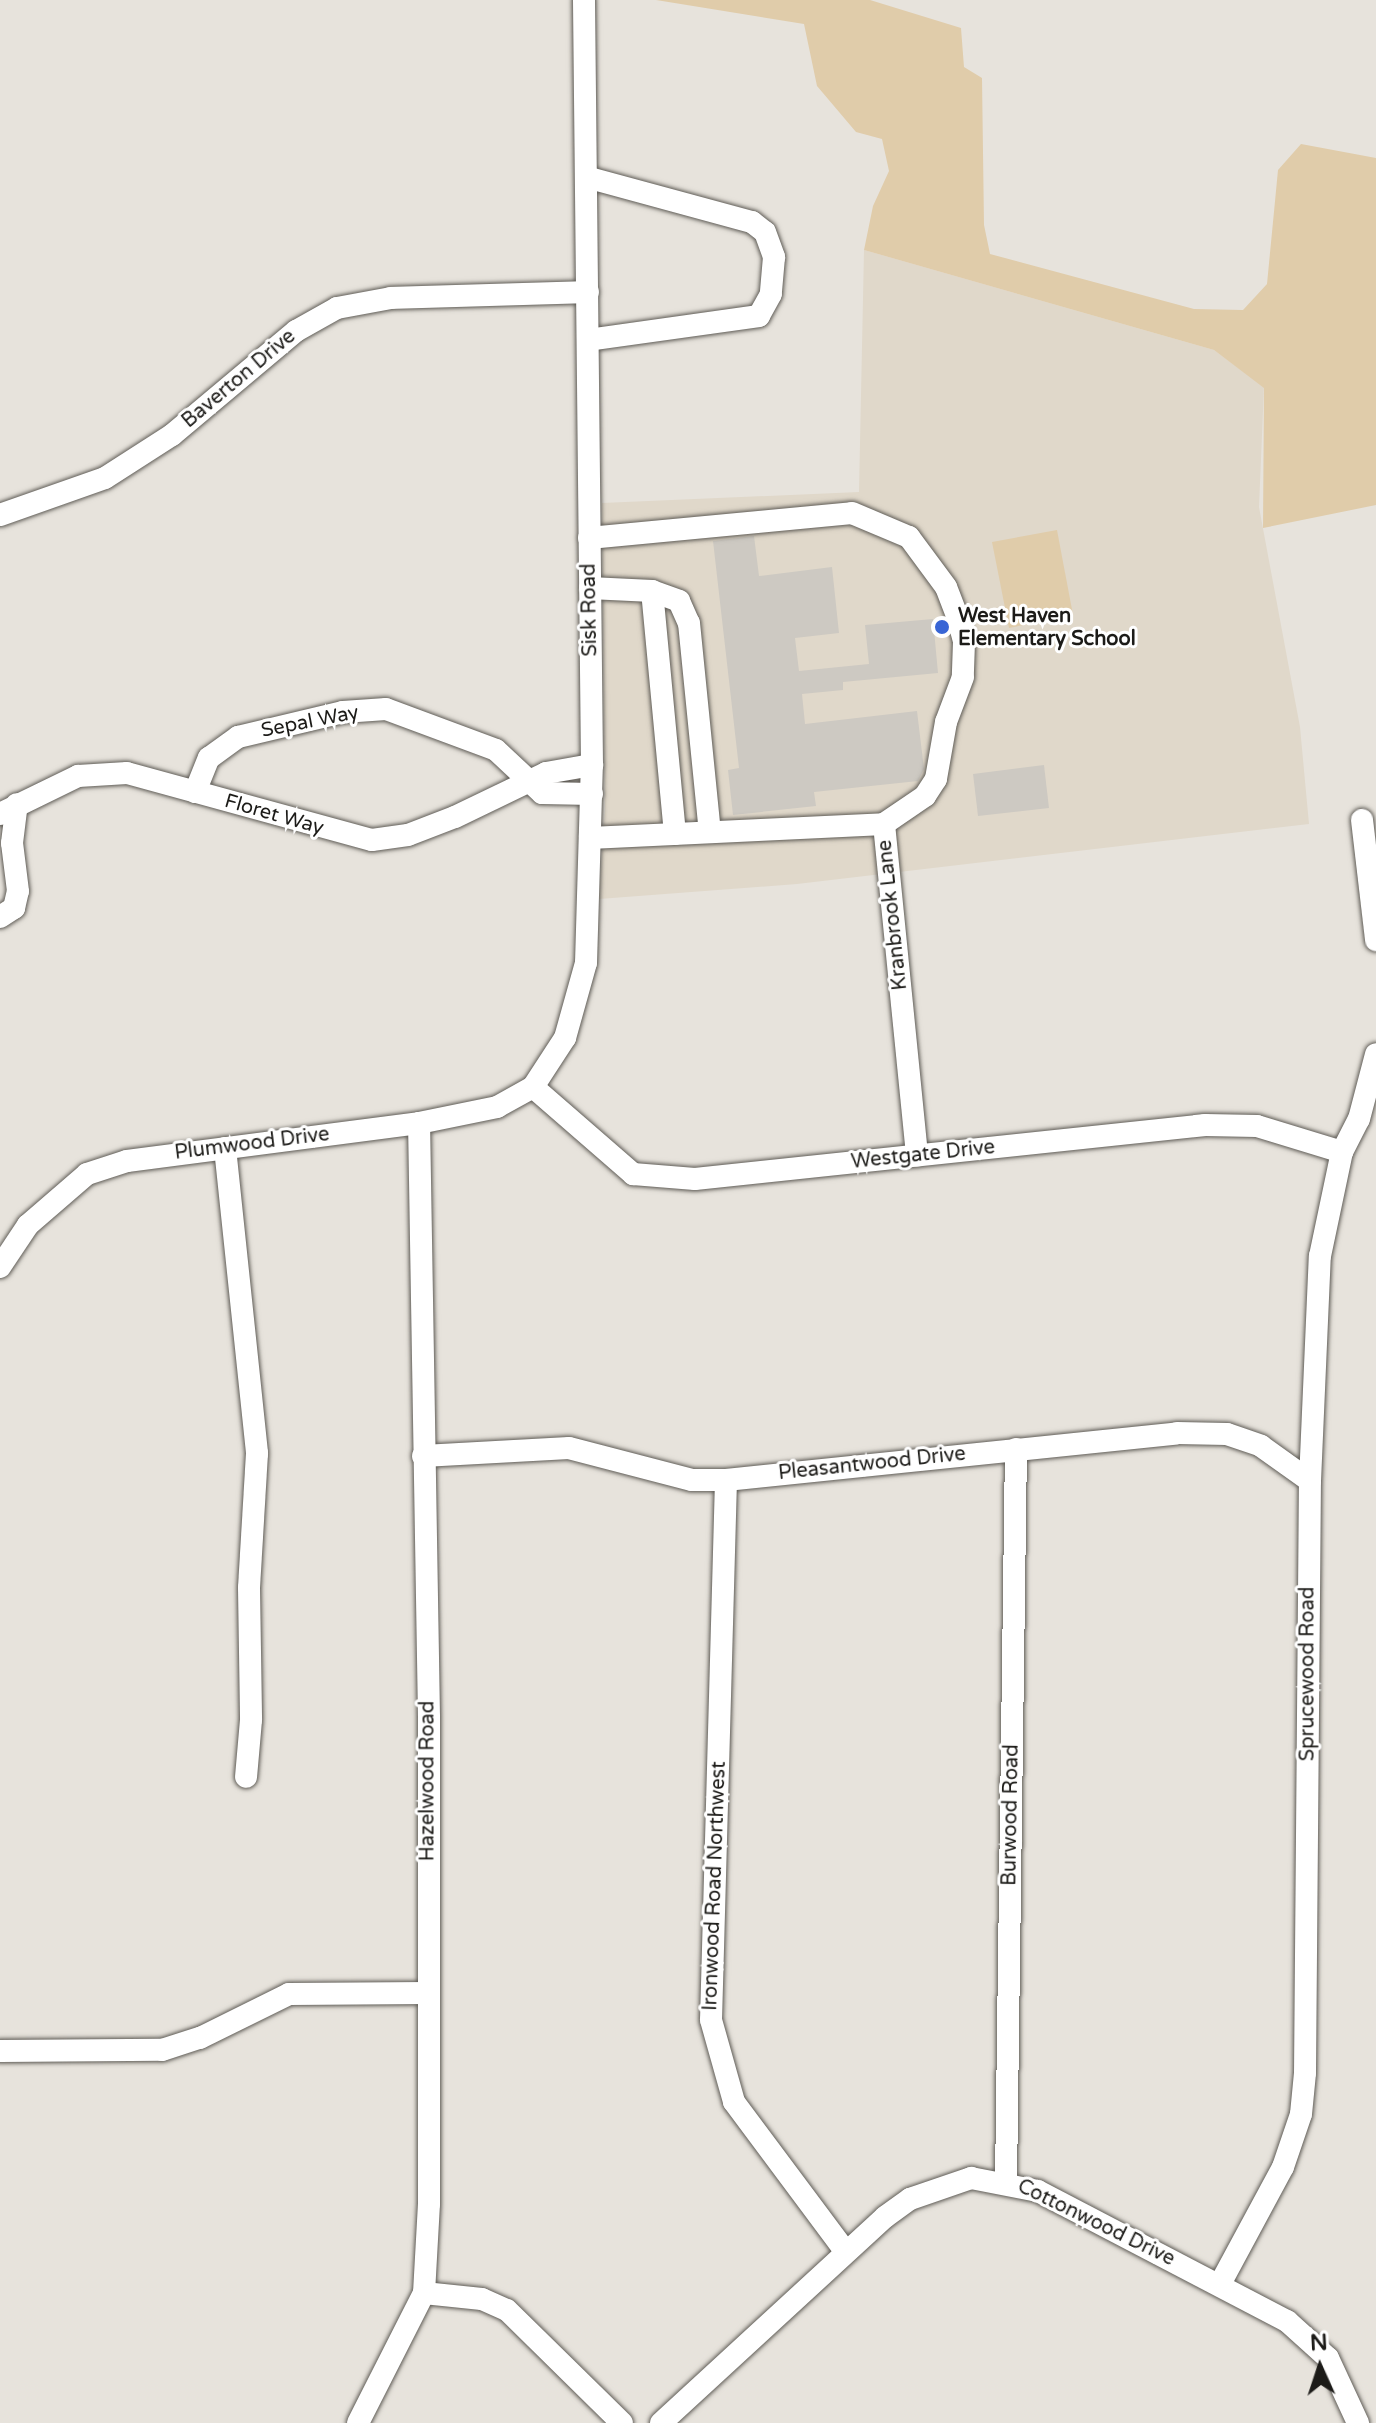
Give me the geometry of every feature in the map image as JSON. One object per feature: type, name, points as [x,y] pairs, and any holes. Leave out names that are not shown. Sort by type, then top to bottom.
[{"type":"street","name":"Sisk Road","points":[[419,1123],[497,1107],[533,1087],[565,1038],[578,1002],[586,963],[592,765],[584,0]]},
{"type":"street","points":[[586,177],[752,222],[771,241],[774,278],[759,316],[589,340]]},
{"type":"street","name":"Baverton Drive","points":[[0,515],[105,478],[172,435],[296,331],[337,308],[391,298],[588,292]]},
{"type":"street","points":[[589,538],[852,513],[909,537],[946,587],[957,615],[964,642],[963,677],[946,722],[936,779],[925,796],[884,824]]},
{"type":"street","points":[[590,588],[652,591],[679,601],[689,623],[710,832]]},
{"type":"street","points":[[652,591],[675,834]]},
{"type":"street","name":"Sepal Way","points":[[195,792],[209,758],[238,737],[343,712],[386,709],[496,750],[530,784]]},
{"type":"street","name":"Floret Way","points":[[0,917],[14,908],[18,891],[8,809],[78,776],[127,773],[372,840],[408,835],[530,784],[546,773],[592,765]]},
{"type":"street","points":[[530,784],[542,793],[592,794]]},
{"type":"street","points":[[1362,820],[1376,940]]},
{"type":"street","name":"Kranbrook Lane","points":[[590,838],[884,824],[917,1155]]},
{"type":"street","name":"Sprucewood Road","points":[[1220,2284],[1283,2167],[1301,2114],[1305,2073],[1310,1481],[1320,1256],[1342,1152],[1359,1119],[1376,1054]]},
{"type":"street","name":"Westgate Drive","points":[[533,1087],[633,1174],[695,1179],[1205,1125],[1257,1126],[1342,1152]]},
{"type":"street","name":"Plumwood Drive","points":[[0,1267],[28,1225],[87,1174],[127,1161],[419,1123]]},
{"type":"street","name":"Hazelwood Road","points":[[358,2423],[424,2293],[429,1717],[419,1123]]},
{"type":"street","points":[[225,1148],[257,1453],[249,1588],[251,1720],[246,1777]]},
{"type":"street","name":"Pleasantwood Drive","points":[[423,1456],[569,1448],[692,1480],[726,1480],[1177,1433],[1227,1434],[1261,1446],[1310,1481]]},
{"type":"street","name":"Burwood Road","points":[[1006,2181],[1016,1449]]},
{"type":"street","name":"Ironwood Road Northwest","points":[[726,1480],[711,2020],[734,2102],[846,2252]]},
{"type":"street","points":[[0,2051],[162,2050],[200,2038],[289,1994],[427,1993]]},
{"type":"street","name":"Cottonwood Drive","points":[[661,2423],[846,2252],[910,2199],[971,2178],[1006,2181],[1038,2191],[1220,2284],[1314,2341],[1339,2379],[1358,2423]]},
{"type":"street","points":[[424,2293],[482,2299],[507,2310],[622,2423]]},
{"type":"shaded area","points":[[656,0],[870,0],[961,28],[964,67],[982,78],[984,225],[990,254],[1194,309],[1243,310],[1267,284],[1278,170],[1301,144],[1376,158],[1376,505],[1263,528],[1264,388],[1214,350],[864,250],[873,206],[889,171],[882,139],[856,132],[817,86],[804,24]]},
{"type":"shaded area","name":"West Haven Elementary School","points":[[864,250],[1214,350],[1264,387],[1259,507],[1300,727],[1309,824],[797,884],[599,899],[605,810],[602,503],[859,492]]},
{"type":"shaded area","points":[[1057,530],[1073,615],[1009,628],[992,542]]},
{"type":"building","points":[[754,536],[759,576],[832,567],[839,633],[795,638],[799,671],[869,664],[865,625],[933,619],[938,673],[843,682],[843,690],[802,694],[805,724],[917,711],[924,769],[918,781],[814,792],[816,806],[733,815],[728,770],[739,768],[713,541]]},
{"type":"building","points":[[1044,765],[1049,808],[978,816],[973,774]]},
{"type":"place","name":"West Haven Elementary School","points":[[942,627]]}]
